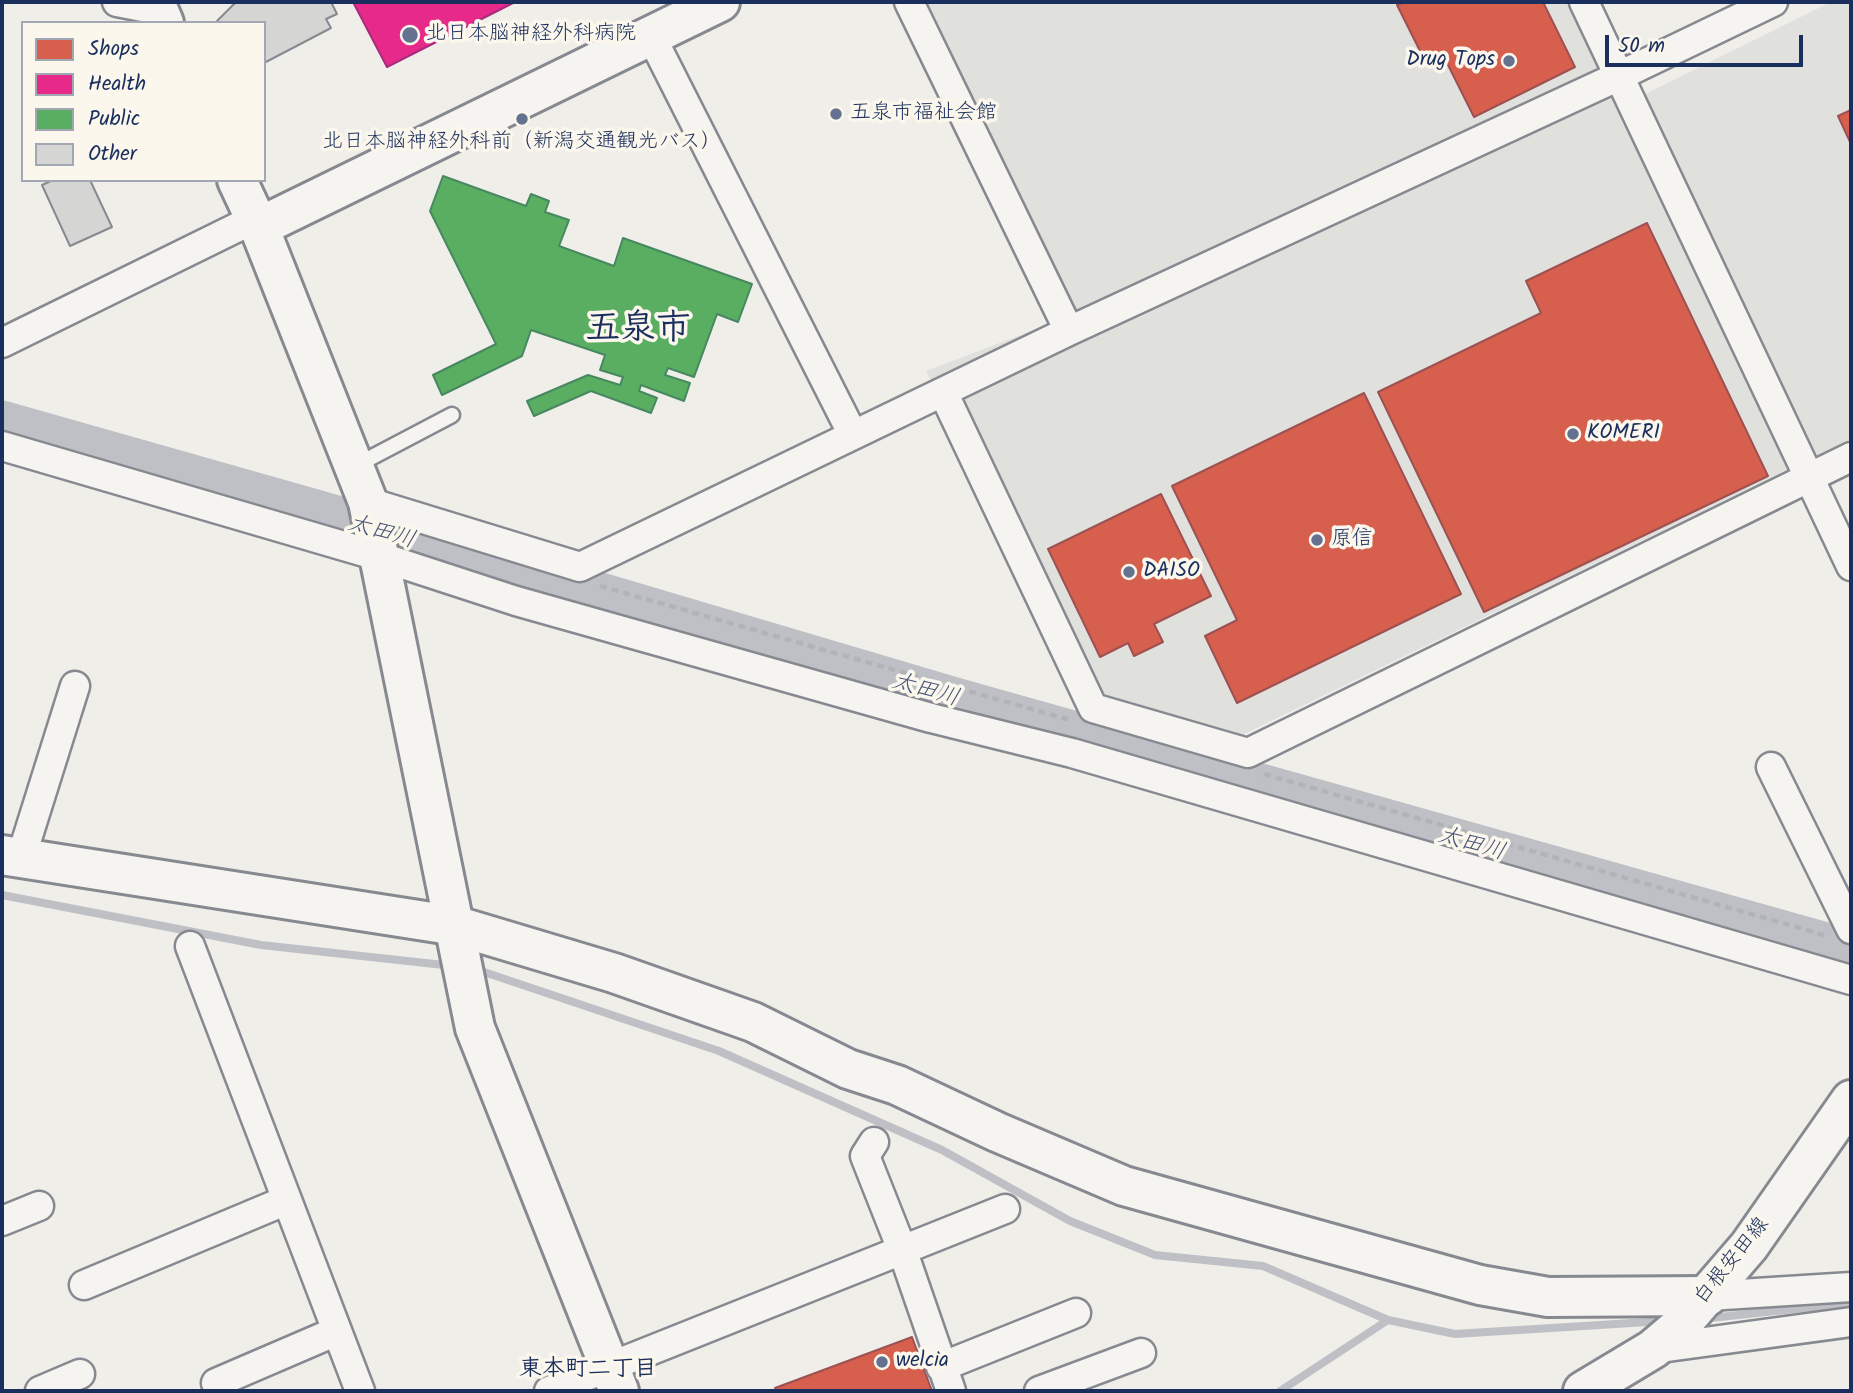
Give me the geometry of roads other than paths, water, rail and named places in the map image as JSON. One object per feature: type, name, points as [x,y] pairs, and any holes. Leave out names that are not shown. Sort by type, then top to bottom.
[{"type":"street","points":[[117,2],[159,11]]},
{"type":"street","points":[[2,343],[246,223],[259,227],[720,2]]},
{"type":"street","points":[[909,2],[1069,331]]},
{"type":"street","points":[[1584,2],[1617,77],[1851,566]]},
{"type":"street","points":[[368,502],[580,567],[1069,331],[1773,2]]},
{"type":"street","points":[[651,36],[853,435]]},
{"type":"street","points":[[238,182],[259,227],[368,502],[457,926],[475,1028],[614,1379]]},
{"type":"street","points":[[943,392],[1093,708],[1248,753],[1851,457]]},
{"type":"street","points":[[2,446],[378,556],[516,601],[931,718],[1072,753],[1851,980]]},
{"type":"street","points":[[75,686],[11,857],[457,926],[614,972],[753,1023],[848,1069],[897,1085],[1124,1186],[1480,1285],[1548,1297],[1708,1296],[1851,1287]]},
{"type":"street","points":[[1771,766],[1851,929]]},
{"type":"street","points":[[190,946],[360,1391]]},
{"type":"street","name":"白根安田線","points":[[1584,1391],[1653,1349],[1680,1326],[1708,1296],[1749,1246],[1851,1100]]},
{"type":"street","points":[[874,1142],[865,1156],[903,1252],[946,1379],[1076,1313]]},
{"type":"street","points":[[84,1284],[287,1200]]},
{"type":"street","points":[[2,1221],[39,1206]]},
{"type":"street","points":[[549,1391],[614,1379],[1005,1209]]},
{"type":"street","points":[[1653,1349],[1851,1322]]},
{"type":"street","points":[[216,1383],[337,1331]]},
{"type":"street","points":[[1039,1391],[1141,1353]]},
{"type":"street","points":[[40,1391],[80,1374]]},
{"type":"lane","points":[[354,467],[452,415]]},
{"type":"waterway","name":"太田川","points":[[2,424],[425,544],[955,701],[1851,953]]},
{"type":"waterway","points":[[2,895],[261,945],[453,966]]},
{"type":"waterway","points":[[472,968],[719,1051],[942,1150],[1070,1221],[1155,1255],[1263,1266],[1388,1320],[1455,1334],[1664,1321]]},
{"type":"waterway","points":[[1701,1319],[1851,1303]]},
{"type":"waterway","points":[[1280,1391],[1388,1320]]},
{"type":"place","name":"北日本脳神経外科病院","points":[[410,35]]},
{"type":"place","name":"Drug Tops","points":[[1509,61]]},
{"type":"place","name":"五泉市福祉会館","points":[[836,114]]},
{"type":"place","name":"北日本脳神経外科前（新潟交通観光バス）","points":[[522,119]]},
{"type":"place","name":"KOMERI","points":[[1573,434]]},
{"type":"place","name":"原信","points":[[1317,540]]},
{"type":"place","name":"DAISO","points":[[1129,572]]},
{"type":"place","name":"welcia","points":[[882,1362]]},
{"type":"district","name":"五泉市","points":[[638,332]]},
{"type":"district","name":"東本町二丁目","points":[[588,1371]]}]
